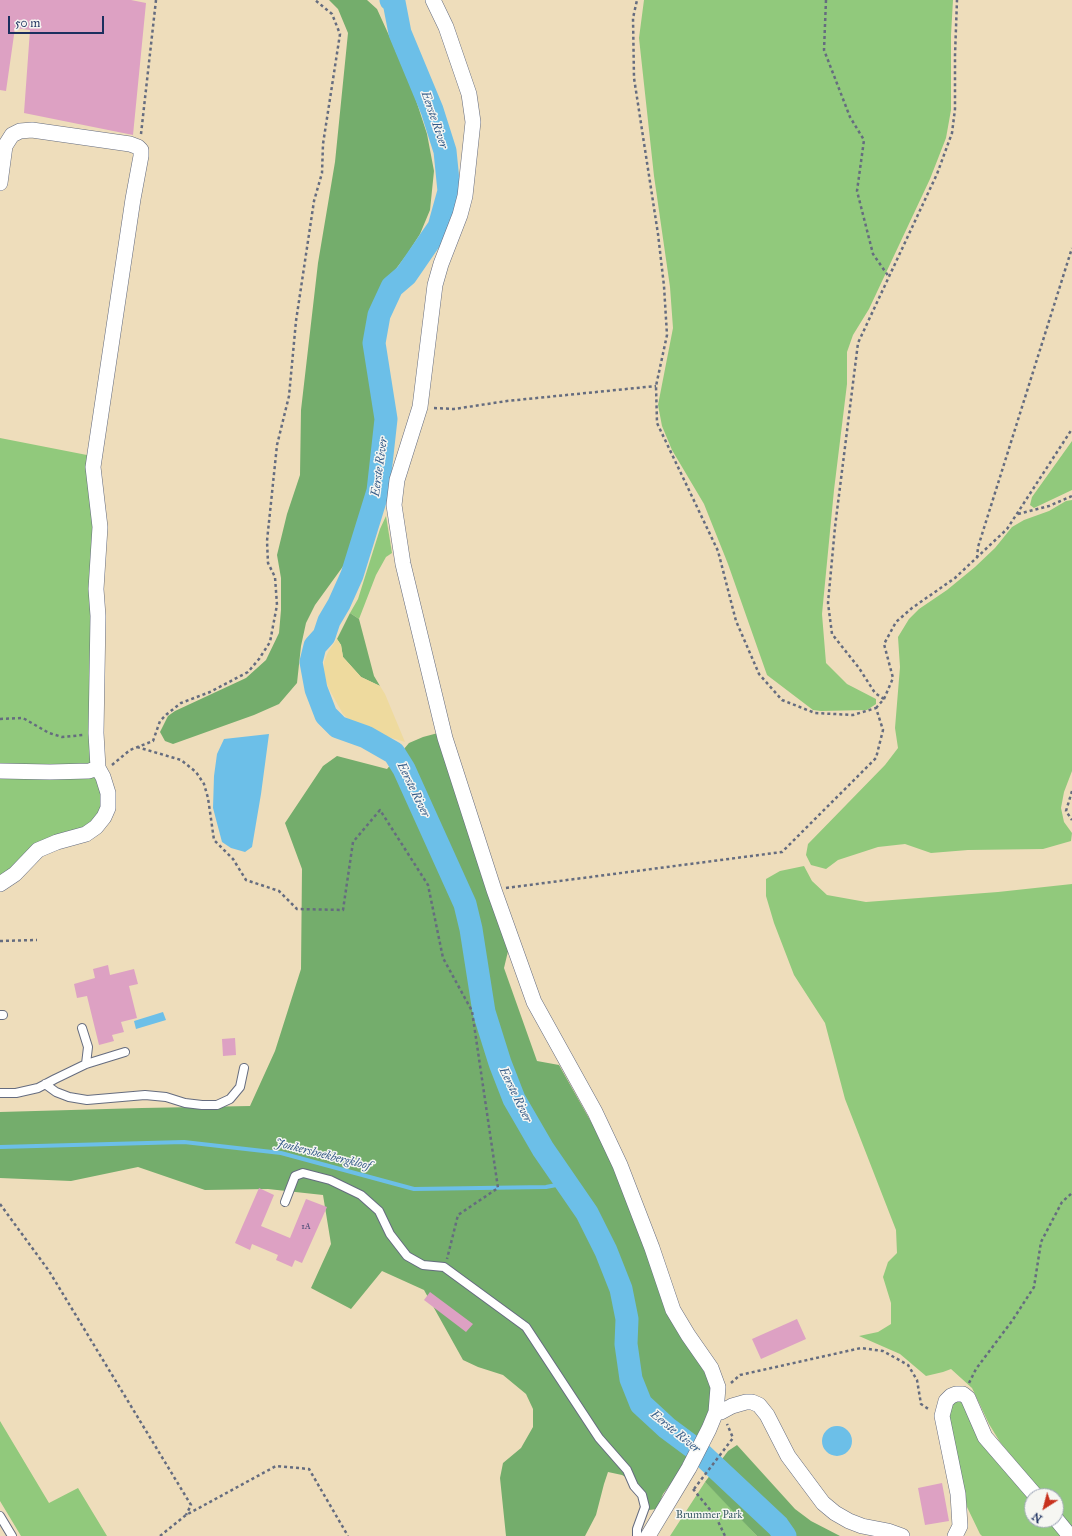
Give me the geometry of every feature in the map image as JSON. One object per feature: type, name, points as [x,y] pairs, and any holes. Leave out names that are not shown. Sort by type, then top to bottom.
[{"type":"street","points":[[433,0],[446,28],[469,94],[472,122],[465,196],[460,215],[441,264],[432,296],[420,407],[397,480],[394,505],[404,564],[445,738],[494,890],[534,1002],[595,1112],[620,1165],[652,1248],[673,1310],[711,1368],[718,1387],[716,1412],[709,1429],[685,1474],[648,1536]]},
{"type":"street","points":[[0,183],[5,146],[12,135],[20,131],[32,130],[110,140],[135,145],[141,150],[93,467],[100,527],[96,589],[98,616],[96,733],[101,772],[108,793],[108,808],[104,817],[96,827],[86,834],[57,842],[38,850],[15,874],[0,884]]},
{"type":"street","points":[[0,771],[101,772]]},
{"type":"street","points":[[955,1536],[960,1526],[958,1494],[942,1416],[946,1401],[951,1396],[963,1394],[972,1404],[985,1437],[1029,1488]]},
{"type":"street","points":[[716,1412],[721,1412],[732,1406],[746,1402],[752,1402],[759,1405],[767,1415],[788,1456],[822,1503],[849,1521],[862,1526],[888,1531],[902,1536]]},
{"type":"street","points":[[1063,1528],[1070,1536]]},
{"type":"lane","points":[[82,1028],[88,1047],[86,1064]]},
{"type":"lane","points":[[0,1093],[16,1093],[38,1088],[86,1064],[125,1052]]},
{"type":"lane","points":[[45,1084],[68,1097],[87,1100],[145,1095],[166,1097],[185,1103],[217,1105],[230,1099],[240,1087],[244,1068]]},
{"type":"lane","points":[[285,1202],[295,1176],[303,1174],[330,1180],[361,1194],[378,1211],[390,1234],[407,1256],[423,1265],[444,1267],[526,1327],[599,1438],[627,1470],[634,1486],[642,1495],[645,1507],[637,1529],[637,1536]]},
{"type":"lane","points":[[0,1516],[12,1536]]},
{"type":"path","points":[[135,145],[142,130],[156,0]]},
{"type":"path","points":[[101,772],[107,771],[117,760],[137,747],[153,741],[160,721],[167,714],[182,704],[210,692],[248,672],[270,642],[276,605],[276,576],[268,563],[267,541],[277,445],[290,396],[296,322],[314,201],[322,173],[323,144],[340,34],[332,14],[315,0]]},
{"type":"path","points":[[637,0],[633,18],[634,78],[658,234],[664,286],[667,335],[656,386],[657,423],[718,552],[736,621],[759,674],[782,700],[815,713],[853,715],[876,708],[884,699],[893,678],[884,644],[896,622],[912,608],[955,578],[977,559],[1007,529],[1072,429]]},
{"type":"path","points":[[826,0],[824,50],[850,117],[864,140],[857,192],[872,254],[889,277]]},
{"type":"path","points":[[884,699],[875,693],[859,668],[832,634],[828,603],[835,527],[858,343],[937,174],[952,133],[955,109],[957,0]]},
{"type":"path","points":[[977,559],[978,547],[1072,248]]},
{"type":"path","points":[[420,407],[454,409],[507,401],[656,386]]},
{"type":"path","points":[[1018,514],[1049,506],[1072,496]]},
{"type":"path","points":[[494,890],[782,852],[876,758],[883,730],[876,708]]},
{"type":"path","points":[[0,719],[23,718],[49,733],[62,737],[96,733]]},
{"type":"path","points":[[137,747],[181,760],[196,772],[204,784],[208,798],[214,840],[233,859],[246,880],[279,890],[297,908],[343,910],[353,842],[380,810],[428,885],[443,958],[472,1011],[498,1188],[458,1215],[444,1267]]},
{"type":"path","points":[[1072,791],[1066,811],[1072,820]]},
{"type":"path","points":[[0,941],[37,940]]},
{"type":"path","points":[[963,1394],[976,1369],[1012,1321],[1034,1288],[1040,1242],[1062,1202],[1072,1193]]},
{"type":"path","points":[[0,1204],[49,1271],[191,1505],[186,1514]]},
{"type":"path","points":[[718,1394],[740,1375],[861,1348],[883,1351],[908,1365],[917,1380],[921,1404],[934,1414],[942,1416]]},
{"type":"path","points":[[694,1489],[733,1438]]},
{"type":"path","points":[[160,1536],[186,1514],[276,1466],[310,1469],[348,1536]]},
{"type":"path","points":[[685,1474],[694,1489],[716,1517],[725,1536]]},
{"type":"green space","points":[[329,0],[367,0],[377,9],[415,97],[427,134],[434,171],[430,210],[420,234],[408,253],[380,290],[369,312],[365,340],[375,404],[375,436],[372,475],[361,524],[344,565],[315,605],[306,623],[301,646],[297,683],[279,704],[254,715],[173,744],[165,741],[160,732],[168,716],[175,711],[246,678],[266,660],[279,633],[281,578],[277,555],[287,514],[300,475],[301,410],[318,263],[335,162],[348,33],[338,9]]},
{"type":"green space","points":[[644,0],[953,0],[951,35],[951,110],[946,138],[930,179],[869,309],[853,335],[847,352],[847,384],[834,490],[822,614],[826,663],[847,684],[876,699],[876,704],[867,710],[813,710],[767,675],[728,564],[704,504],[672,450],[662,426],[658,405],[673,328],[670,287],[654,176],[639,38]]},
{"type":"green space","points":[[0,438],[92,456],[94,764],[0,768]]},
{"type":"green space","points":[[1072,441],[1072,490],[1034,508],[1030,505],[1032,497]]},
{"type":"green space","points":[[1072,500],[1072,771],[1064,792],[1061,808],[1064,822],[1072,833],[1071,841],[1043,849],[968,850],[931,853],[905,844],[878,847],[838,860],[826,869],[811,865],[806,855],[808,844],[885,765],[898,748],[895,728],[900,667],[898,637],[909,619],[919,609],[947,590],[975,567],[995,548],[1012,527],[1024,520],[1049,511],[1066,501]]},
{"type":"green space","points":[[386,516],[392,553],[386,557],[376,575],[359,619],[350,613],[358,599],[380,529]]},
{"type":"green space","points":[[350,613],[359,619],[374,676],[380,686],[361,677],[343,657],[341,645],[337,639]]},
{"type":"green space","points":[[438,733],[482,877],[510,943],[504,968],[537,1061],[559,1065],[617,1168],[661,1297],[710,1382],[715,1395],[684,1466],[663,1494],[657,1509],[649,1510],[646,1500],[631,1480],[622,1475],[608,1472],[596,1515],[585,1536],[506,1536],[500,1478],[503,1463],[521,1448],[533,1427],[533,1409],[526,1394],[503,1375],[478,1367],[463,1360],[424,1290],[382,1271],[351,1309],[311,1288],[331,1244],[323,1195],[268,1189],[205,1190],[138,1167],[71,1181],[0,1178],[0,1112],[250,1106],[275,1051],[301,969],[302,869],[285,823],[323,766],[337,756],[387,769],[409,743]]},
{"type":"green space","points":[[0,775],[98,776],[105,806],[96,821],[0,882]]},
{"type":"green space","points":[[804,866],[812,881],[827,895],[866,902],[998,892],[1072,884],[1072,1529],[1064,1520],[1064,1488],[1038,1488],[1000,1442],[989,1424],[972,1388],[951,1369],[926,1376],[900,1354],[859,1336],[878,1332],[891,1324],[891,1303],[883,1277],[888,1262],[897,1253],[896,1230],[845,1099],[825,1023],[794,975],[774,923],[766,896],[766,879],[780,871]]},
{"type":"green space","points":[[962,1400],[1025,1488],[1024,1528],[1058,1528],[1064,1536],[982,1536],[980,1534],[967,1507],[950,1423],[949,1412],[951,1404]]},
{"type":"green space","points":[[0,1421],[49,1503],[78,1488],[107,1536],[21,1536],[0,1501]]},
{"type":"green space","points":[[737,1445],[795,1509],[811,1521],[840,1536],[757,1536],[705,1482],[728,1451]]},
{"type":"green space","name":"Brummer Park","points":[[705,1482],[729,1506],[757,1536],[670,1536]]},
{"type":"sand","points":[[337,639],[341,645],[343,657],[361,677],[380,686],[385,694],[405,742],[365,730],[353,724],[343,714],[324,677],[324,662],[328,652]]},
{"type":"water","points":[[269,734],[252,847],[245,852],[231,848],[222,842],[213,808],[214,776],[217,754],[224,739]]},
{"type":"water","points":[[163,1012],[166,1020],[136,1029],[134,1021]]},
{"type":"water","points":[[837,1426],[848,1430],[852,1441],[848,1452],[837,1456],[826,1452],[822,1441],[826,1430]]},
{"type":"building","points":[[0,0],[131,0],[146,3],[133,135],[24,113],[30,30],[15,28],[6,91],[0,90]]},
{"type":"building","points":[[108,965],[110,975],[134,969],[138,984],[129,986],[137,1018],[121,1022],[124,1032],[112,1035],[114,1041],[99,1045],[87,996],[77,998],[74,984],[95,978],[93,969]]},
{"type":"building","points":[[235,1038],[236,1055],[223,1056],[222,1039]]},
{"type":"building","points":[[259,1188],[274,1195],[261,1226],[290,1238],[306,1199],[327,1207],[302,1263],[295,1260],[292,1267],[276,1260],[278,1255],[252,1244],[250,1250],[235,1243]]},
{"type":"building","points":[[430,1292],[473,1324],[466,1332],[424,1300]]},
{"type":"building","points":[[797,1319],[806,1339],[761,1359],[752,1339]]},
{"type":"building","points":[[942,1483],[949,1521],[925,1525],[918,1488]]},
{"type":"waterway","name":"Eerste River","points":[[391,0],[394,2],[400,33],[432,110],[445,151],[449,191],[439,227],[406,275],[392,287],[379,315],[374,343],[386,419],[378,491],[352,575],[339,604],[329,621],[324,636],[315,646],[311,662],[316,689],[326,715],[338,727],[366,737],[394,753],[404,769],[465,904],[471,929],[484,1012],[500,1063],[514,1099],[543,1149],[587,1213],[606,1251],[621,1289],[627,1319],[626,1344],[631,1379],[641,1404],[667,1428],[698,1451],[778,1526],[785,1536]]},
{"type":"waterway","name":"Jonkershoekbergkloof","points":[[0,1147],[184,1142],[281,1153],[414,1189],[546,1187],[567,1183]]}]
